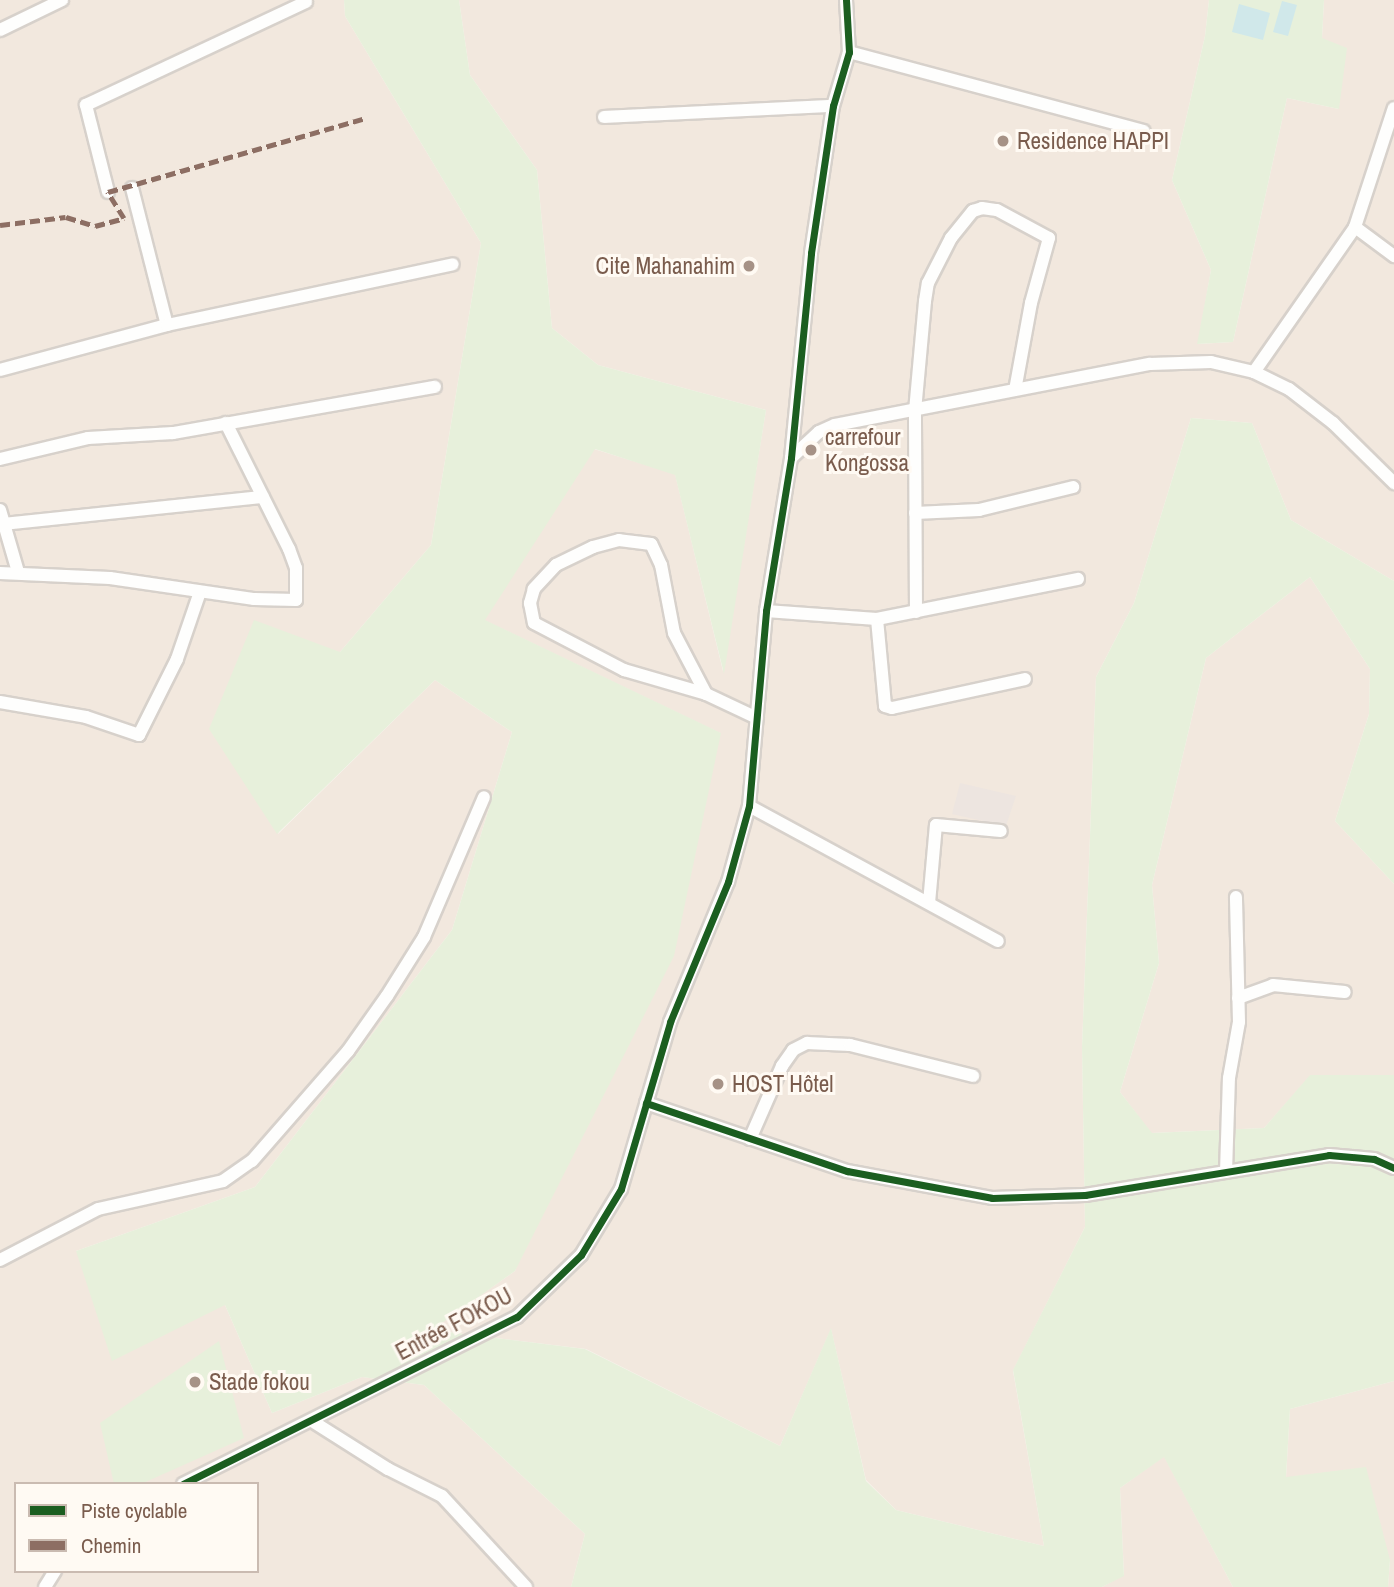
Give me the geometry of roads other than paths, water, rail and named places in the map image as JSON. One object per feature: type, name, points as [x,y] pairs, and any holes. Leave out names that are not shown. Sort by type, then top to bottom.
[{"type":"street","points":[[0,30],[62,0]]},
{"type":"street","name":"Entrée FOKOU","points":[[187,1482],[493,1330],[541,1296],[580,1255],[621,1189],[674,1009],[728,882],[749,806],[766,611],[791,458],[811,253],[833,106],[849,52],[846,0]]},
{"type":"street","points":[[108,192],[86,105],[306,2]]},
{"type":"street","points":[[849,52],[1143,131]]},
{"type":"street","points":[[604,117],[833,106]]},
{"type":"street","points":[[1254,372],[1355,227],[1394,108]]},
{"type":"street","points":[[132,188],[167,325]]},
{"type":"street","points":[[916,612],[915,411],[928,284],[962,222],[982,208],[996,210],[1049,238],[1031,303],[1015,390]]},
{"type":"street","points":[[1355,227],[1394,256]]},
{"type":"street","points":[[0,370],[167,325],[453,264]]},
{"type":"street","points":[[791,458],[819,432],[835,425],[1180,361],[1211,362],[1254,372],[1312,404],[1394,483]]},
{"type":"street","points":[[0,459],[88,438],[173,433],[435,387]]},
{"type":"street","points":[[0,573],[110,578],[200,592],[296,600],[296,568],[226,424]]},
{"type":"street","points":[[915,513],[979,510],[1073,487]]},
{"type":"street","points":[[4,524],[262,497]]},
{"type":"street","points":[[0,510],[18,572]]},
{"type":"street","points":[[706,694],[674,632],[661,565],[651,544],[619,540],[593,547],[556,565],[534,589],[530,613],[534,623],[624,670],[706,694],[757,718]]},
{"type":"street","points":[[766,611],[877,619],[1078,579]]},
{"type":"street","points":[[0,702],[86,717],[139,735],[177,659],[200,592]]},
{"type":"street","points":[[877,619],[885,706],[892,708],[1025,680]]},
{"type":"street","points":[[0,1260],[98,1209],[223,1181],[252,1161],[348,1051],[387,996],[424,937],[484,797]]},
{"type":"street","points":[[749,806],[998,941]]},
{"type":"street","points":[[929,903],[936,825],[1001,831]]},
{"type":"street","points":[[1226,1172],[1229,1078],[1239,1022],[1236,897]]},
{"type":"street","points":[[1238,998],[1273,985],[1345,992]]},
{"type":"street","points":[[750,1139],[782,1066],[793,1050],[807,1043],[850,1045],[973,1076]]},
{"type":"street","points":[[646,1103],[847,1171],[992,1198],[1085,1195],[1348,1155],[1394,1168]]},
{"type":"street","points":[[312,1421],[388,1469],[442,1496],[526,1587]]},
{"type":"water","points":[[1282,1],[1297,5],[1288,36],[1273,32]]},
{"type":"water","points":[[1239,4],[1270,13],[1263,40],[1232,32]]},
{"type":"place","name":"Residence HAPPI","points":[[1003,141]]},
{"type":"place","name":"Cite Mahanahim","points":[[749,266]]},
{"type":"place","name":"carrefour Kongossa","points":[[811,450]]},
{"type":"place","name":"HOST Hôtel","points":[[718,1084]]},
{"type":"place","name":"Stade fokou","points":[[195,1382]]}]
